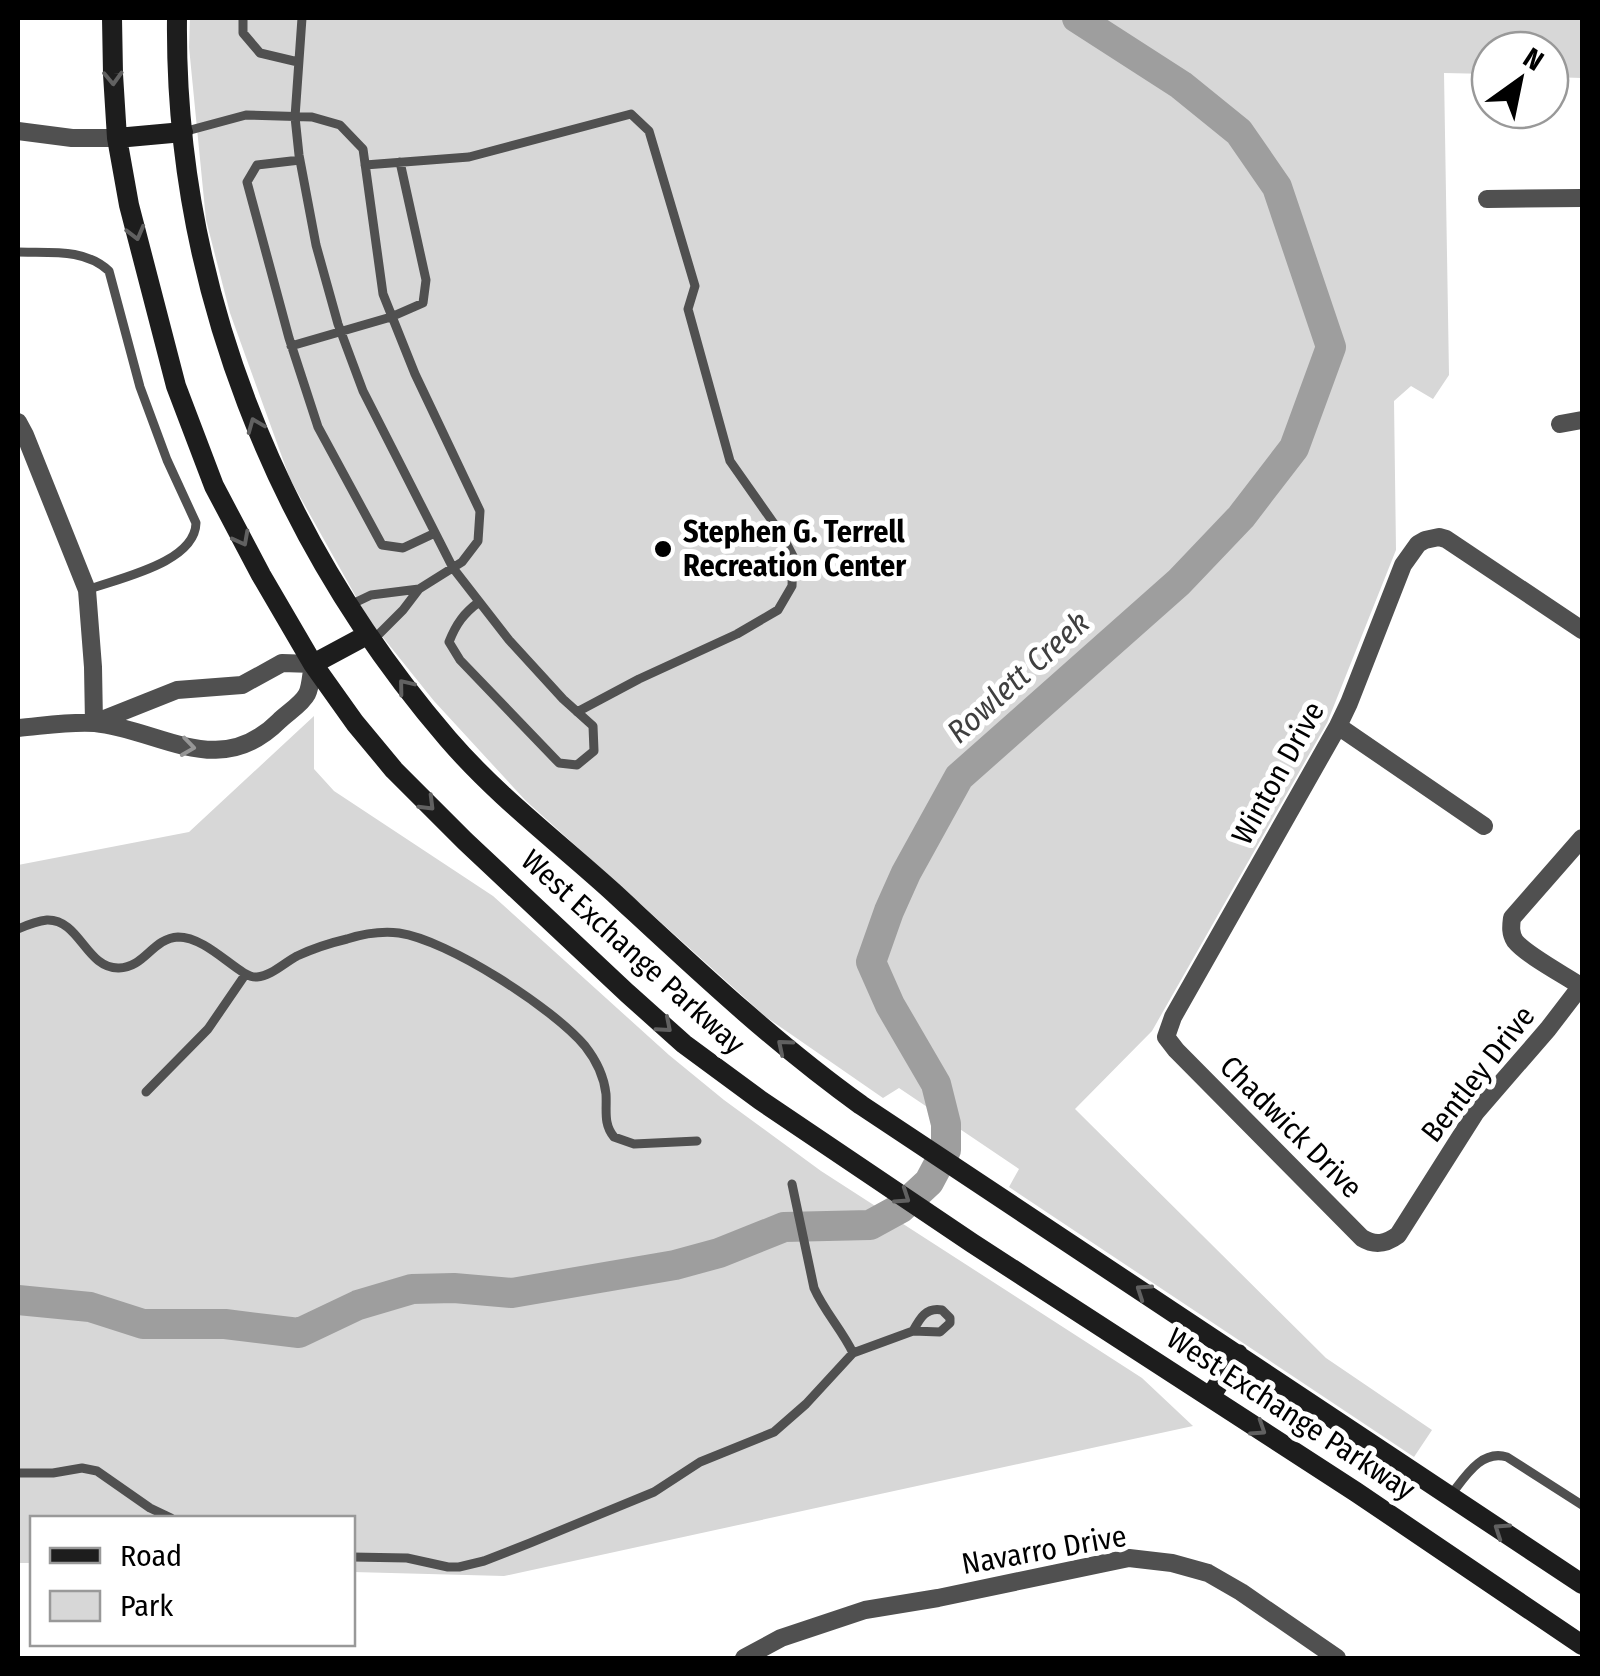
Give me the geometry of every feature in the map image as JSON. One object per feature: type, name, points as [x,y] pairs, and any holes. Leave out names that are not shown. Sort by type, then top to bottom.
[{"type":"main road","name":"West Exchange Parkway","points":[[112,18],[117,138],[129,205],[182,403],[214,486],[261,575],[314,664],[394,770],[684,1044],[834,1151],[1582,1644]]},
{"type":"main road","name":"West Exchange Parkway","points":[[178,18],[177,64],[193,204],[204,262],[242,391],[282,488],[348,606],[450,741],[507,800],[740,1010],[819,1075],[1582,1584]]},
{"type":"main road","points":[[117,138],[183,132]]},
{"type":"main road","points":[[314,664],[369,638]]},
{"type":"main road","points":[[1210,1397],[1238,1354]]},
{"type":"street","points":[[18,130],[72,138],[117,138]]},
{"type":"street","points":[[1487,200],[1582,198]]},
{"type":"street","points":[[1560,424],[1582,420]]},
{"type":"street","points":[[18,422],[87,590],[94,723]]},
{"type":"street","name":"Winton Drive","points":[[1166,1037],[1173,1017],[1350,703],[1403,565],[1418,544],[1432,537],[1446,539],[1582,630]]},
{"type":"street","points":[[18,728],[94,723],[167,744],[225,750],[268,732],[306,696],[314,664],[282,663],[242,685],[177,690],[94,723]]},
{"type":"street","points":[[1338,726],[1484,826]]},
{"type":"street","points":[[1582,838],[1512,918],[1512,934],[1521,946],[1582,986]]},
{"type":"street","name":"Bentley Drive","points":[[1384,1243],[1398,1235],[1476,1112],[1582,986]]},
{"type":"street","name":"Chadwick Drive","points":[[1166,1037],[1362,1238],[1384,1243]]},
{"type":"street","name":"Navarro Drive","points":[[744,1658],[781,1638],[865,1610],[1129,1558],[1172,1563],[1208,1573],[1336,1658]]},
{"type":"lane","points":[[244,18],[243,33],[260,53],[298,62]]},
{"type":"lane","points":[[302,18],[296,117],[300,160],[316,246],[340,332],[363,391],[453,568],[509,640],[593,726],[594,751],[578,765],[559,763],[460,660],[449,642],[465,612],[479,602]]},
{"type":"lane","points":[[365,166],[469,157],[631,114],[649,131],[695,286],[688,309],[730,461],[793,556],[792,586],[778,610],[578,712]]},
{"type":"lane","points":[[183,132],[246,116],[312,117],[340,125],[363,149],[383,294],[390,317],[480,512],[478,541],[462,562],[418,589],[403,610],[369,638]]},
{"type":"lane","points":[[300,160],[257,165],[247,182],[291,346],[318,428],[382,545],[403,548],[435,533]]},
{"type":"lane","points":[[291,346],[390,317],[423,303],[426,280],[400,162]]},
{"type":"lane","points":[[18,252],[85,255],[109,271],[140,387],[196,523],[192,541],[172,558],[87,590]]},
{"type":"lane","points":[[348,606],[371,595],[418,589]]},
{"type":"lane","points":[[18,929],[42,921],[58,922],[71,930],[100,963],[115,968],[132,965],[163,941],[181,937],[212,949],[245,975],[256,978],[303,953],[359,936],[388,932],[420,938],[501,979],[578,1039],[603,1078],[606,1121],[614,1137],[634,1144],[697,1141]]},
{"type":"lane","points":[[146,1092],[208,1029],[245,975]]},
{"type":"lane","points":[[792,1184],[819,1301],[853,1353]]},
{"type":"lane","points":[[355,1556],[407,1558],[448,1567],[484,1561],[530,1544],[654,1492],[700,1462],[774,1432],[853,1353],[914,1331]]},
{"type":"lane","points":[[1450,1496],[1476,1465],[1497,1454],[1507,1456],[1582,1505]]},
{"type":"lane","points":[[18,1474],[97,1470],[167,1516]]},
{"type":"green space","name":"Stephen G. Terrell Recreation Center","points":[[190,18],[1582,18],[1582,78],[1570,78],[1570,30],[1470,30],[1470,74],[1444,73],[1449,375],[1433,399],[1411,386],[1394,401],[1396,550],[1327,723],[1152,1031],[1075,1109],[1326,1358],[1432,1430],[1414,1457],[1009,1187],[1019,1169],[899,1088],[883,1098],[766,1017],[526,801],[434,701],[369,620],[290,479],[230,313],[206,220],[189,47]]},
{"type":"green space","points":[[314,716],[314,769],[334,791],[493,896],[724,1100],[821,1171],[1142,1378],[1193,1426],[504,1576],[355,1572],[355,1516],[30,1516],[30,1563],[18,1563],[18,865],[189,832]]},
{"type":"waterway","name":"Rowlett Creek","points":[[18,1300],[90,1307],[143,1324],[225,1324],[299,1333],[358,1305],[412,1289],[512,1293],[675,1265],[719,1253],[784,1227],[870,1225],[901,1208],[929,1182],[946,1150],[946,1124],[936,1084],[890,1005],[871,962],[906,873],[959,777],[1179,582],[1241,517],[1294,448],[1331,347],[1277,187],[1239,132],[1181,85],[1077,18]]},
{"type":"place","name":"Stephen G. Terrell Recreation Center","points":[[663,549]]}]
